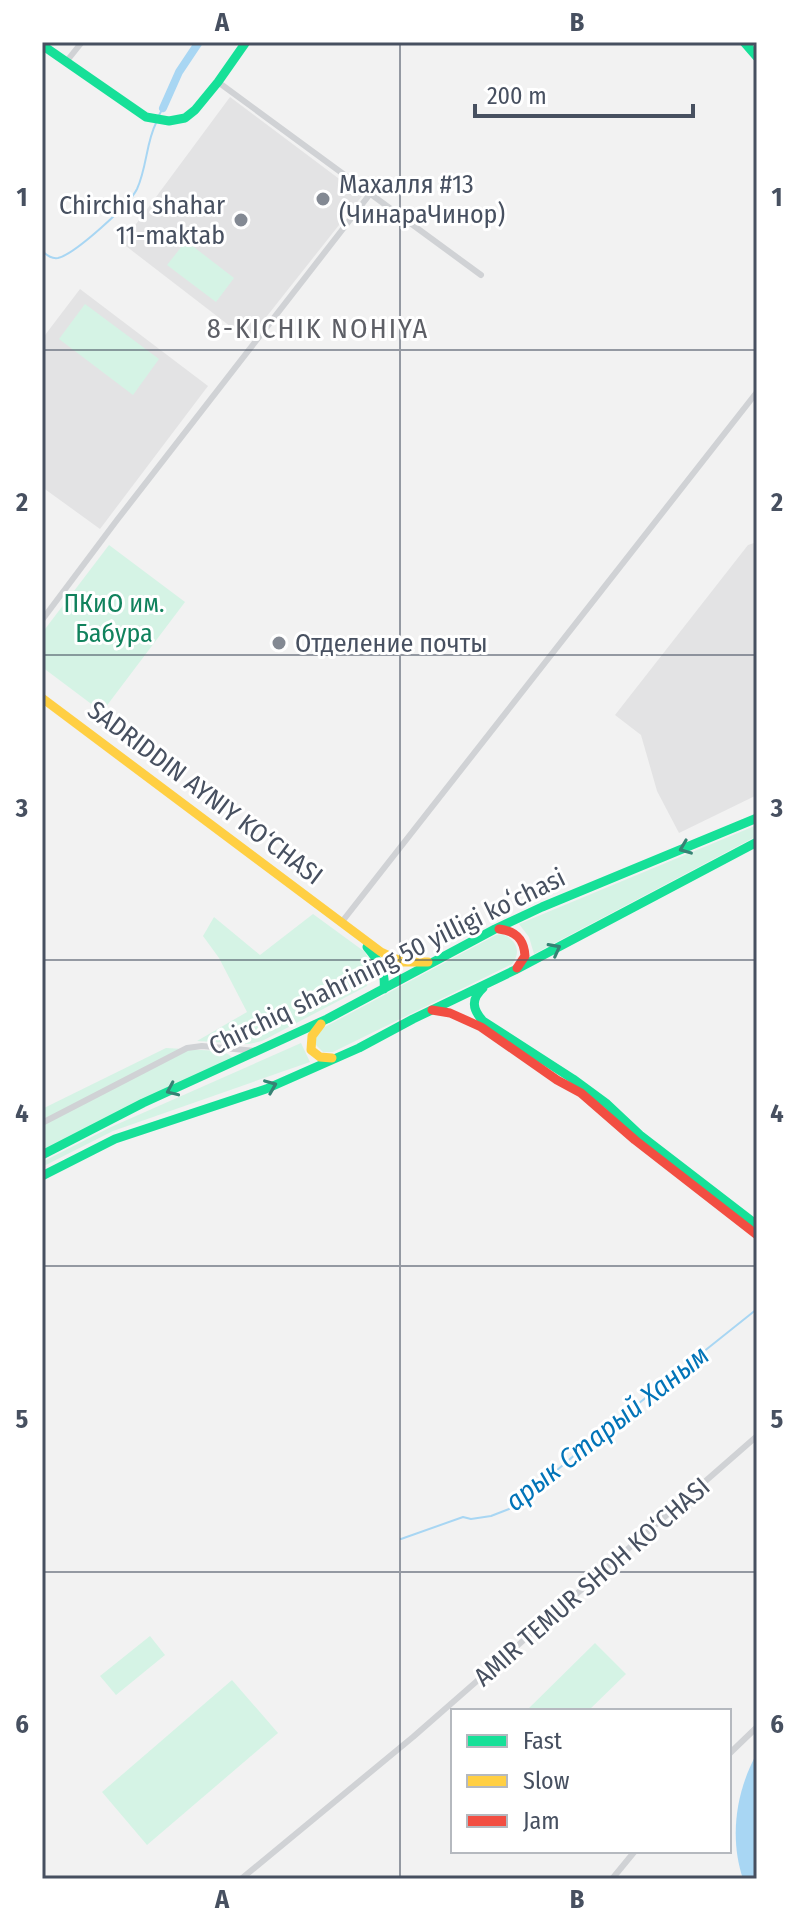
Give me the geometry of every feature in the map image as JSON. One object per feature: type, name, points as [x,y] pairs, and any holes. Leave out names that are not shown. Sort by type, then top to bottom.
[{"type":"main road","points":[[42,45],[146,117],[164,121],[180,120],[190,114],[218,82],[246,42]]},
{"type":"main road","points":[[744,42],[757,57]]},
{"type":"main road","name":"SADRIDDIN AYNIY KO‘CHASI","points":[[42,698],[341,923]]},
{"type":"main road","name":"Chirchiq shahrining 50 yilligi koʻchasi","points":[[42,1155],[143,1103],[327,1019],[495,929],[757,818]]},
{"type":"main road","points":[[42,1176],[115,1139],[266,1089],[344,1055],[515,970],[757,842]]},
{"type":"main road","points":[[341,923],[395,960],[420,963],[439,959]]},
{"type":"main road","points":[[341,923],[377,958],[385,974],[384,989]]},
{"type":"main road","points":[[495,929],[511,930],[522,941],[525,956],[515,970]]},
{"type":"main road","points":[[492,981],[472,1001],[473,1009],[483,1021],[607,1104],[640,1135],[757,1225]]},
{"type":"main road","points":[[432,1010],[450,1013],[481,1027],[581,1093],[635,1140],[757,1235]]},
{"type":"main road","points":[[327,1019],[312,1034],[311,1050],[323,1058],[344,1055]]},
{"type":"street","points":[[66,62],[82,42]]},
{"type":"street","points":[[218,82],[481,275]]},
{"type":"street","points":[[42,620],[370,194]]},
{"type":"street","points":[[341,923],[757,392]]},
{"type":"street","points":[[42,1123],[187,1048],[202,1046],[259,1051]]},
{"type":"street","name":"AMIR TEMUR SHOH KO‘CHASI","points":[[241,1879],[413,1737],[757,1436]]},
{"type":"street","points":[[731,1752],[757,1727]]},
{"type":"street","points":[[612,1879],[633,1853]]},
{"type":"shaded area","name":"Chirchiq shahar 11-maktab","points":[[230,97],[362,196],[248,340],[122,243]]},
{"type":"shaded area","points":[[80,289],[208,386],[100,529],[42,487],[42,339]]},
{"type":"shaded area","points":[[757,542],[757,795],[679,833],[657,791],[641,735],[615,715],[748,545]]},
{"type":"green space","points":[[186,241],[234,278],[216,302],[167,265]]},
{"type":"green space","points":[[85,304],[159,359],[133,395],[59,339]]},
{"type":"green space","name":"ПКиО им. Бабура","points":[[109,545],[185,602],[102,712],[42,667],[42,633]]},
{"type":"green space","points":[[757,825],[757,836],[534,954],[529,937],[519,924]]},
{"type":"green space","points":[[313,914],[365,952],[370,963],[367,986],[262,1041],[249,1044],[197,1041],[247,1012],[219,958],[203,936],[214,917],[260,955]]},
{"type":"green space","points":[[502,934],[516,946],[517,955],[512,964],[333,1052],[323,1052],[316,1045],[316,1036],[321,1029]]},
{"type":"green space","points":[[301,1043],[310,1062],[113,1131],[42,1167],[42,1162],[111,1127]]},
{"type":"green space","points":[[166,1048],[219,1051],[233,1058],[42,1152],[42,1109]]},
{"type":"green space","points":[[150,1636],[165,1655],[116,1695],[100,1676]]},
{"type":"green space","points":[[595,1643],[626,1674],[590,1709],[528,1709]]},
{"type":"green space","points":[[232,1680],[278,1733],[147,1845],[102,1792]]},
{"type":"water","points":[[757,1753],[757,1879],[743,1879],[736,1847],[737,1814],[744,1783]]},
{"type":"waterway","points":[[163,108],[179,72],[199,42]]},
{"type":"waterway","points":[[158,117],[163,108]]},
{"type":"waterway","points":[[42,251],[53,258],[66,255],[124,206],[137,189],[156,123]]},
{"type":"waterway","name":"арык Старый Ханым","points":[[401,1539],[463,1517],[491,1516],[514,1507],[757,1309]]},
{"type":"traffic: fast","points":[[42,45],[146,117],[169,121],[185,118],[195,110],[246,42]]},
{"type":"traffic: fast","points":[[744,42],[757,57]]},
{"type":"traffic: fast","points":[[42,1155],[143,1103],[327,1019],[495,929],[757,818]]},
{"type":"traffic: fast","points":[[42,1176],[115,1139],[266,1089],[359,1048],[515,970],[757,842]]},
{"type":"traffic: fast","points":[[367,947],[380,966],[384,989]]},
{"type":"traffic: fast","points":[[483,988],[474,1004],[483,1021],[607,1104],[640,1135],[757,1225]]},
{"type":"traffic: slow","points":[[42,698],[381,952],[403,962],[428,962]]},
{"type":"traffic: slow","points":[[321,1024],[312,1036],[311,1050],[320,1057],[332,1058]]},
{"type":"traffic: jam","points":[[499,929],[514,934],[523,945],[525,956],[517,968]]},
{"type":"traffic: jam","points":[[432,1010],[450,1013],[481,1027],[581,1093],[635,1140],[757,1235]]},
{"type":"place","name":"Махалля #13 (ЧинараЧинор)","points":[[323,199]]},
{"type":"place","name":"Chirchiq shahar 11-maktab","points":[[241,220]]},
{"type":"place","name":"Отделение почты","points":[[279,643]]},
{"type":"district","name":"8-KICHIK NOHIYA","points":[[318,328]]}]
